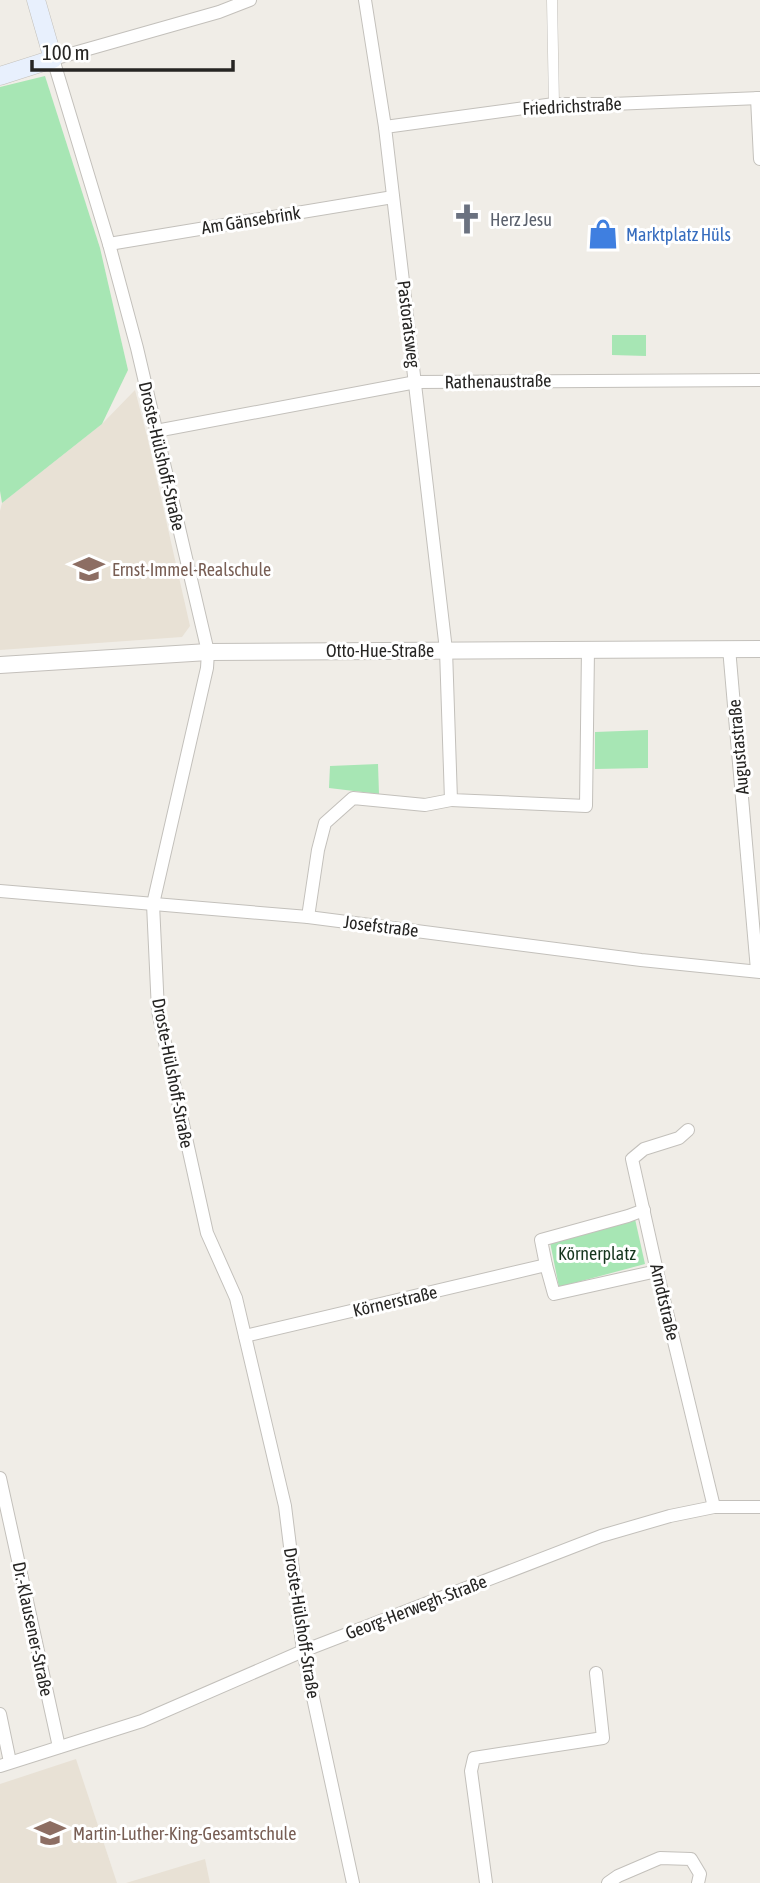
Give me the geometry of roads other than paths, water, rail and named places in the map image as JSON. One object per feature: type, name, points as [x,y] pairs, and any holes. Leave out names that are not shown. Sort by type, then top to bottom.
[{"type":"main road","points":[[0,76],[53,60],[36,0]]},
{"type":"street","points":[[53,60],[212,14],[250,0]]},
{"type":"street","name":"Pastoratsweg","points":[[365,0],[385,127],[446,650],[451,800]]},
{"type":"street","points":[[552,0],[554,104]]},
{"type":"street","name":"Droste-Hülshoff-Straße","points":[[53,60],[109,244],[208,652],[207,668],[153,904],[158,1011],[207,1233],[236,1298],[285,1506],[303,1651],[352,1883]]},
{"type":"street","points":[[759,98],[760,159]]},
{"type":"street","name":"Friedrichstraße","points":[[385,127],[554,104],[759,98]]},
{"type":"street","name":"Am Gänsebrink","points":[[109,244],[393,197]]},
{"type":"street","name":"Rathenaustraße","points":[[156,431],[416,382],[760,380]]},
{"type":"street","name":"Augustastraße","points":[[729,648],[759,971]]},
{"type":"street","points":[[308,917],[325,823],[353,798],[425,805],[451,800],[586,806],[588,649]]},
{"type":"street","name":"Otto-Hue-Straße","points":[[0,665],[208,652],[760,649]]},
{"type":"street","name":"Josefstraße","points":[[0,891],[308,917],[641,960],[759,971]]},
{"type":"street","name":"Arndtstraße","points":[[688,1130],[679,1138],[644,1149],[632,1158],[713,1507]]},
{"type":"street","points":[[644,1210],[541,1240],[546,1265],[554,1294],[657,1270]]},
{"type":"street","name":"Körnerstraße","points":[[245,1336],[546,1265]]},
{"type":"street","name":"Dr.-Klausener-Straße","points":[[0,1478],[4,1511],[59,1747]]},
{"type":"street","name":"Georg-Herwegh-Straße","points":[[5,1764],[142,1721],[303,1651],[601,1536],[713,1507],[760,1507]]},
{"type":"street","points":[[486,1883],[471,1771],[474,1758],[603,1738],[596,1673]]},
{"type":"street","points":[[0,1714],[5,1764]]},
{"type":"street","points":[[608,1883],[660,1858],[691,1859],[700,1874],[698,1883]]},
{"type":"place","name":"Herz Jesu","points":[[467,219]]},
{"type":"place","name":"Marktplatz Hüls","points":[[603,234]]},
{"type":"place","name":"Ernst-Immel-Realschule","points":[[89,569]]},
{"type":"place","name":"Martin-Luther-King-Gesamtschule","points":[[50,1833]]},
{"type":"park label","name":"Körnerplatz","points":[[597,1253]]}]
